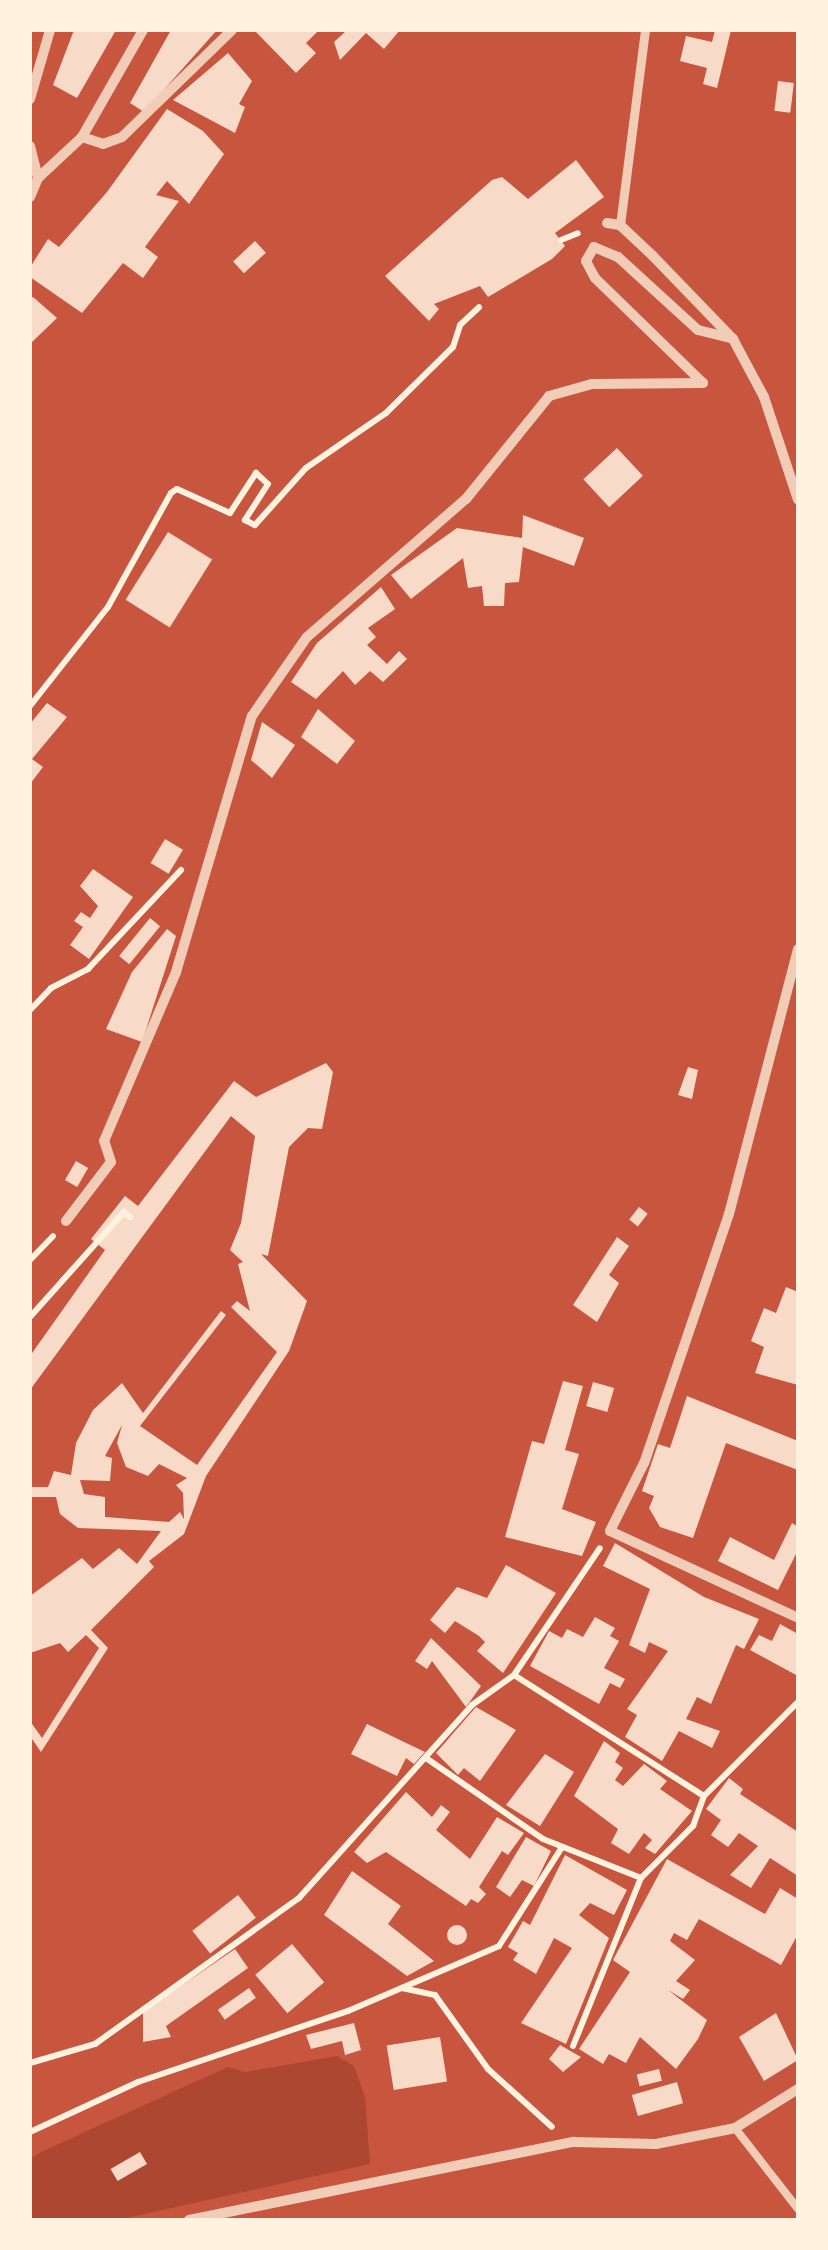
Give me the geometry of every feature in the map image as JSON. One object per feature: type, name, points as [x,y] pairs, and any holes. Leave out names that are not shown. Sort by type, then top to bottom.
[{"type":"street","points":[[30,100],[50,30]]},
{"type":"street","points":[[34,176],[82,137],[143,30]]},
{"type":"street","points":[[82,137],[103,144],[122,136],[232,30]]},
{"type":"street","points":[[620,225],[645,30]]},
{"type":"street","points":[[30,146],[34,176],[30,197]]},
{"type":"street","points":[[607,222],[620,225],[734,340],[764,397],[798,500]]},
{"type":"street","points":[[66,1221],[111,1162],[104,1140],[176,972],[252,716],[307,636],[466,499],[549,396],[592,384],[703,383],[595,278],[586,261],[594,247],[618,257],[698,330],[734,340]]},
{"type":"street","points":[[798,949],[730,1214],[644,1463],[610,1532],[798,1618]]},
{"type":"street","points":[[190,2220],[574,2142],[656,2144],[735,2128],[798,2089]]},
{"type":"lane","points":[[735,2128],[798,2209]]},
{"type":"path","points":[[30,706],[108,607],[171,493],[230,513],[256,474],[268,484],[245,520],[255,525],[306,468],[386,413],[453,347],[460,325],[479,307]]},
{"type":"path","points":[[30,1010],[52,988],[88,968],[180,873],[187,856]]},
{"type":"path","points":[[30,1317],[124,1212],[130,1217]]},
{"type":"path","points":[[30,1260],[66,1221]]},
{"type":"path","points":[[30,2063],[96,2044],[299,1898],[472,1704],[514,1675],[610,1532]]},
{"type":"path","points":[[514,1675],[704,1796]]},
{"type":"path","points":[[572,2046],[641,1878],[693,1826],[704,1796],[798,1702]]},
{"type":"path","points":[[426,1758],[562,1846],[641,1878]]},
{"type":"path","points":[[30,2132],[138,2082],[401,1987],[499,1946],[562,1846]]},
{"type":"path","points":[[401,1987],[435,1994],[488,2069],[574,2142]]},
{"type":"shaded area","points":[[337,2056],[354,2066],[365,2097],[370,2164],[117,2220],[30,2220],[30,2159],[41,2152],[228,2067],[245,2072]]},
{"type":"building","points":[[74,30],[116,30],[77,98],[53,85]]},
{"type":"building","points":[[171,30],[217,30],[144,112],[130,103]]},
{"type":"building","points":[[254,30],[319,30],[306,43],[316,53],[296,73]]},
{"type":"building","points":[[347,30],[400,30],[384,49],[366,33],[340,60],[334,42]]},
{"type":"building","points":[[715,30],[731,30],[717,88],[703,84],[707,68],[680,61],[686,36],[712,42]]},
{"type":"building","points":[[228,53],[252,81],[239,104],[245,107],[235,133],[173,100]]},
{"type":"building","points":[[778,81],[794,83],[790,113],[774,111]]},
{"type":"building","points":[[167,109],[203,131],[224,154],[189,204],[167,181],[156,195],[179,201],[145,247],[158,257],[143,278],[123,263],[82,313],[30,277],[31,266],[48,239],[59,247],[107,192]]},
{"type":"building","points":[[576,160],[604,197],[555,233],[565,246],[552,259],[488,297],[480,286],[434,304],[439,309],[429,321],[385,276],[492,180],[502,177],[528,199]]},
{"type":"building","points":[[255,241],[266,253],[244,273],[233,261]]},
{"type":"building","points":[[33,297],[57,318],[30,344],[30,299]]},
{"type":"building","points":[[617,448],[643,476],[609,507],[583,479]]},
{"type":"building","points":[[523,515],[584,538],[574,566],[523,547],[519,582],[505,583],[504,606],[484,606],[482,586],[468,588],[463,558],[411,599],[391,575],[457,528],[522,538]]},
{"type":"building","points":[[168,532],[212,560],[170,627],[126,600]]},
{"type":"building","points":[[381,587],[395,609],[368,628],[376,637],[367,645],[387,664],[399,651],[407,659],[383,682],[370,671],[355,685],[343,671],[316,699],[291,682],[317,643]]},
{"type":"building","points":[[47,703],[67,717],[32,759],[43,767],[30,784],[30,724]]},
{"type":"building","points":[[318,709],[355,741],[337,764],[301,737]]},
{"type":"building","points":[[262,722],[295,745],[272,778],[251,760]]},
{"type":"building","points":[[165,839],[183,850],[169,874],[151,863]]},
{"type":"building","points":[[93,869],[133,897],[89,959],[70,945],[83,927],[74,921],[81,912],[90,918],[98,906],[80,886]]},
{"type":"building","points":[[150,918],[160,926],[129,964],[119,956]]},
{"type":"building","points":[[167,929],[176,936],[142,1042],[106,1029],[132,972]]},
{"type":"building","points":[[326,1063],[333,1072],[322,1129],[308,1128],[289,1147],[268,1256],[261,1254],[307,1301],[289,1351],[206,1476],[184,1534],[149,1561],[154,1567],[91,1630],[108,1648],[41,1752],[30,1736],[30,1721],[42,1738],[99,1648],[86,1635],[68,1652],[60,1643],[30,1653],[30,1596],[82,1558],[93,1569],[119,1548],[137,1564],[161,1531],[78,1528],[60,1514],[56,1497],[30,1497],[30,1487],[48,1487],[54,1471],[71,1475],[76,1443],[93,1410],[122,1383],[143,1413],[221,1311],[226,1315],[140,1426],[197,1465],[277,1352],[231,1307],[237,1301],[250,1311],[238,1264],[243,1262],[230,1250],[241,1223],[255,1136],[231,1116],[30,1390],[30,1356],[105,1250],[91,1239],[125,1196],[138,1206],[234,1081],[256,1097]],"holes":[[[122,1425],[117,1443],[126,1467],[148,1476],[159,1464],[187,1478],[176,1485],[183,1493],[184,1519],[180,1512],[169,1522],[105,1517],[105,1497],[84,1494],[80,1480],[110,1481],[112,1458],[105,1456]]]},
{"type":"building","points":[[688,1067],[698,1070],[692,1099],[678,1095]]},
{"type":"building","points":[[76,1161],[88,1168],[77,1187],[65,1180]]},
{"type":"building","points":[[639,1207],[648,1214],[638,1226],[629,1220]]},
{"type":"building","points":[[617,1237],[629,1246],[609,1275],[619,1283],[597,1322],[573,1305]]},
{"type":"building","points":[[786,1287],[798,1292],[798,1385],[755,1373],[764,1347],[751,1341],[764,1308],[776,1313]]},
{"type":"building","points":[[563,1381],[583,1386],[565,1450],[579,1454],[562,1509],[596,1522],[582,1556],[505,1537],[532,1441],[544,1444]]},
{"type":"building","points":[[593,1382],[614,1388],[607,1412],[586,1406]]},
{"type":"building","points":[[687,1396],[798,1441],[798,1470],[726,1443],[693,1538],[660,1527],[649,1508],[654,1496],[642,1491],[658,1444],[670,1448]]},
{"type":"building","points":[[792,1523],[798,1527],[798,1550],[778,1590],[718,1561],[730,1537],[774,1560]]},
{"type":"building","points":[[615,1543],[704,1597],[759,1619],[744,1649],[736,1645],[711,1704],[697,1697],[686,1719],[720,1731],[712,1748],[679,1731],[662,1761],[625,1737],[637,1715],[627,1709],[668,1651],[649,1642],[645,1653],[629,1645],[650,1589],[603,1566]]},
{"type":"building","points":[[506,1565],[556,1593],[503,1673],[477,1651],[485,1642],[479,1636],[455,1621],[445,1633],[430,1620],[457,1587],[487,1598]]},
{"type":"building","points":[[595,1617],[615,1628],[610,1636],[619,1641],[604,1668],[625,1679],[620,1688],[610,1683],[599,1704],[530,1666],[549,1631],[562,1638],[567,1629],[583,1637]]},
{"type":"building","points":[[780,1624],[798,1634],[798,1676],[750,1650],[759,1635],[772,1641]]},
{"type":"building","points":[[431,1638],[481,1686],[466,1707],[432,1661],[427,1669],[415,1661]]},
{"type":"building","points":[[476,1707],[516,1730],[480,1781],[464,1768],[458,1775],[436,1753]]},
{"type":"building","points":[[367,1724],[425,1752],[414,1764],[406,1758],[397,1776],[351,1754]]},
{"type":"building","points":[[604,1741],[620,1753],[615,1762],[623,1768],[615,1780],[623,1786],[644,1764],[667,1781],[660,1789],[692,1811],[655,1854],[645,1848],[652,1840],[644,1833],[629,1854],[611,1843],[618,1829],[574,1796]]},
{"type":"building","points":[[545,1754],[574,1772],[540,1826],[506,1805]]},
{"type":"building","points":[[729,1778],[743,1789],[740,1794],[798,1832],[798,1876],[770,1858],[751,1888],[730,1875],[758,1846],[739,1833],[728,1847],[711,1835],[721,1820],[706,1809]]},
{"type":"building","points":[[406,1792],[432,1817],[441,1805],[450,1812],[436,1830],[470,1859],[497,1817],[524,1833],[508,1855],[502,1851],[479,1887],[486,1894],[478,1903],[471,1899],[466,1906],[386,1852],[367,1863],[354,1852]]},
{"type":"building","points":[[526,1837],[551,1851],[534,1886],[522,1880],[510,1897],[496,1887]]},
{"type":"building","points":[[565,1855],[627,1890],[614,1915],[590,1903],[579,1915],[609,1938],[566,2044],[521,2023],[572,1948],[554,1938],[536,1974],[513,1960],[518,1953],[508,1947],[523,1921],[530,1925]]},
{"type":"building","points":[[667,1859],[765,1914],[780,1888],[798,1899],[798,1934],[781,1965],[699,1919],[687,1940],[674,1933],[670,1941],[695,1960],[676,1981],[690,1990],[683,1999],[668,1990],[707,2020],[698,2039],[676,2069],[640,2037],[626,2063],[609,2054],[603,2064],[579,2049],[630,1972],[613,1960]]},
{"type":"building","points":[[352,1871],[401,1906],[388,1924],[434,1961],[407,1976],[324,1915]]},
{"type":"building","points":[[238,1895],[256,1918],[210,1954],[192,1931]]},
{"type":"building","points":[[457,1925],[467,1935],[457,1945],[447,1935]]},
{"type":"building","points":[[292,1944],[324,1982],[287,2013],[255,1975]]},
{"type":"building","points":[[235,1949],[248,1968],[166,2026],[171,2037],[143,2042],[143,2012]]},
{"type":"building","points":[[249,1988],[256,1998],[225,2020],[218,2010]]},
{"type":"building","points":[[776,2013],[798,2060],[764,2081],[739,2037]]},
{"type":"building","points":[[354,2023],[361,2050],[345,2055],[342,2041],[311,2049],[306,2035]]},
{"type":"building","points":[[440,2037],[447,2081],[394,2090],[387,2045]]},
{"type":"building","points":[[560,2045],[581,2057],[563,2072],[549,2059]]},
{"type":"building","points":[[659,2069],[662,2081],[640,2086],[637,2075]]},
{"type":"building","points":[[677,2082],[683,2103],[638,2116],[632,2095]]},
{"type":"building","points":[[140,2152],[147,2164],[118,2181],[111,2169]]}]
